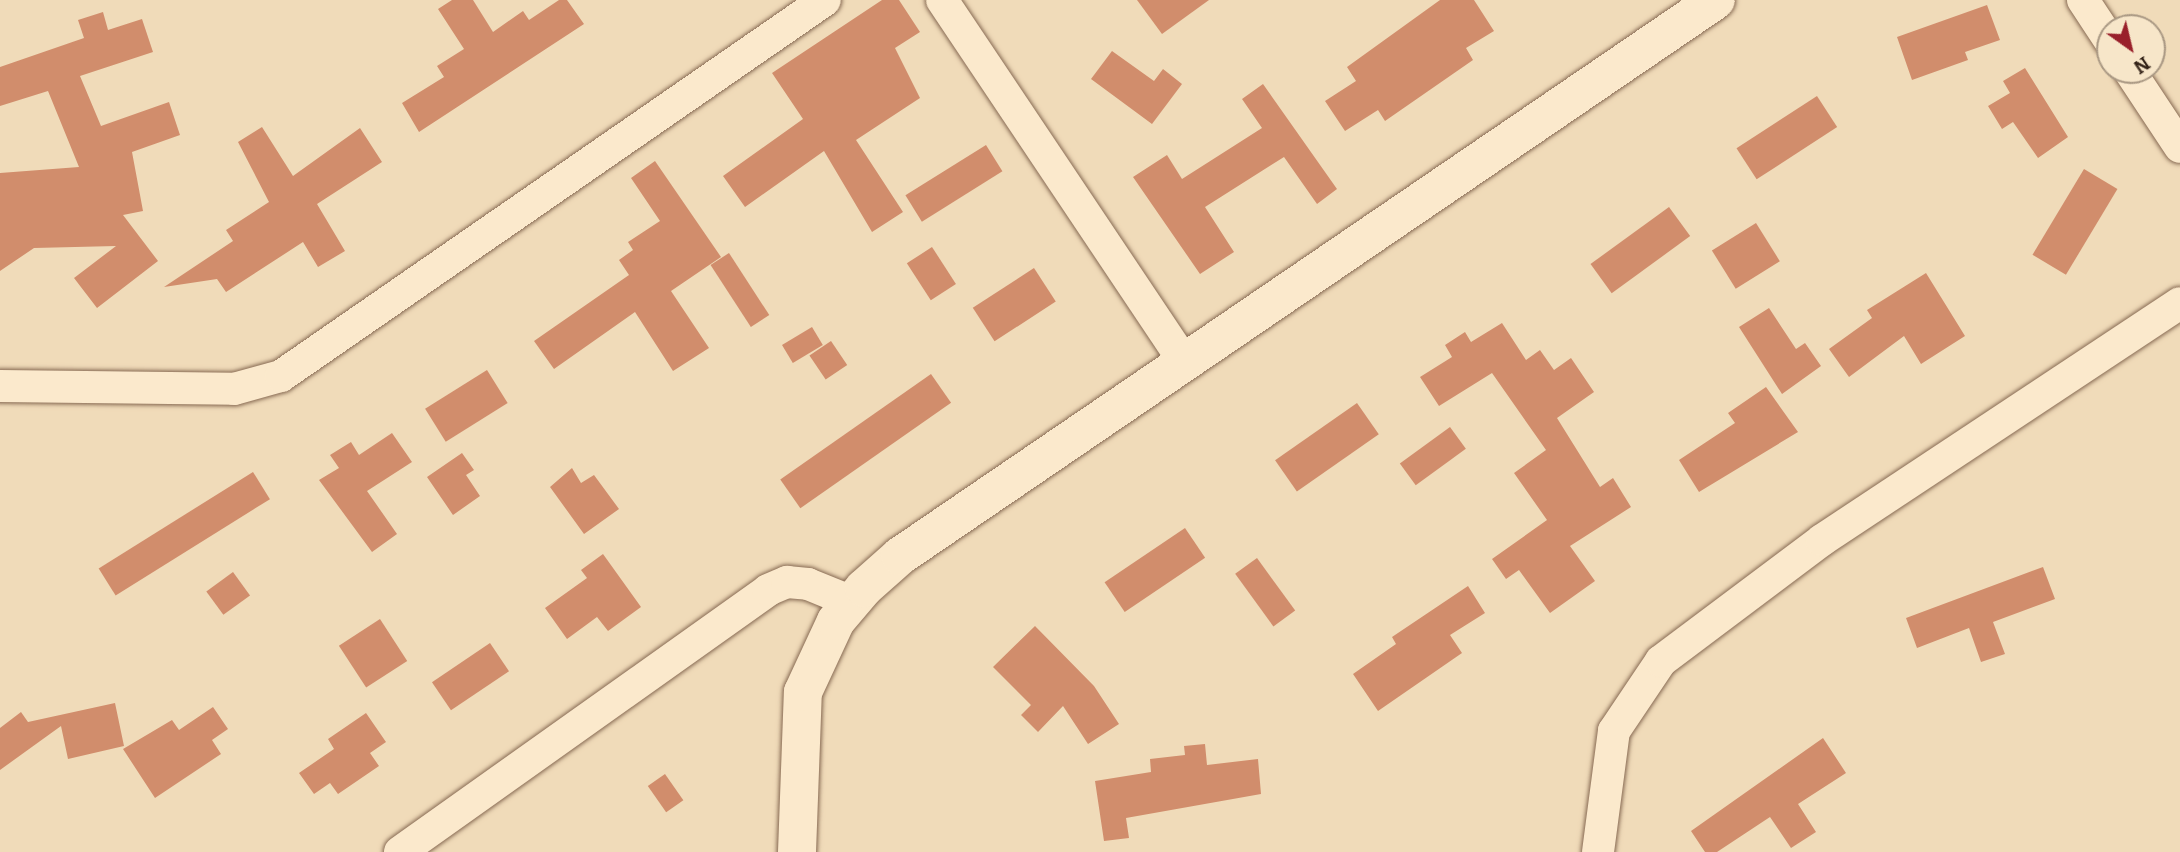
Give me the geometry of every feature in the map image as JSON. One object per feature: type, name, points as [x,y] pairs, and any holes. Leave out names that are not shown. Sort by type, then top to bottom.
[{"type":"street","points":[[0,386],[234,390],[281,376],[825,0]]},
{"type":"street","points":[[942,0],[1185,363]]},
{"type":"street","points":[[797,852],[803,692],[852,602],[900,556],[1716,0]]},
{"type":"street","points":[[2083,0],[2096,20]]},
{"type":"street","points":[[2138,84],[2180,147]]},
{"type":"street","points":[[1598,852],[1614,731],[1661,661],[1822,540],[2180,303]]},
{"type":"street","points":[[400,852],[768,590],[788,582],[808,584],[852,602]]},
{"type":"building","points":[[452,0],[473,0],[493,32],[523,11],[529,20],[559,0],[567,0],[584,24],[419,132],[402,103],[444,77],[437,66],[464,49],[438,9]]},
{"type":"building","points":[[882,0],[899,0],[920,32],[895,48],[920,98],[856,140],[903,212],[872,232],[824,151],[745,207],[723,176],[803,119],[772,73]]},
{"type":"building","points":[[1137,0],[1209,0],[1162,34]]},
{"type":"building","points":[[1440,0],[1474,0],[1494,31],[1466,48],[1473,60],[1385,121],[1378,110],[1345,131],[1325,101],[1356,81],[1347,67]]},
{"type":"building","points":[[1987,5],[2000,40],[1965,52],[1968,60],[1912,80],[1897,37]]},
{"type":"building","points":[[103,12],[108,30],[142,19],[153,52],[80,76],[101,126],[169,102],[180,135],[132,152],[143,211],[123,215],[158,261],[97,308],[74,278],[116,246],[34,248],[0,271],[0,173],[79,167],[48,91],[0,106],[0,67],[84,38],[78,20]]},
{"type":"building","points":[[1112,51],[1154,81],[1163,69],[1182,84],[1152,124],[1091,79]]},
{"type":"building","points":[[2025,68],[2068,137],[2038,158],[2013,122],[2002,129],[1988,106],[2010,93],[2003,81]]},
{"type":"building","points":[[1263,84],[1337,189],[1317,204],[1284,157],[1205,207],[1234,252],[1200,274],[1133,177],[1167,155],[1182,179],[1262,128],[1242,99]]},
{"type":"building","points":[[1817,96],[1837,127],[1757,179],[1736,148]]},
{"type":"building","points":[[262,127],[293,176],[360,128],[382,162],[317,204],[345,251],[318,267],[303,242],[226,292],[217,279],[164,287],[233,241],[226,230],[269,202],[238,142]]},
{"type":"building","points":[[986,145],[1002,171],[922,222],[905,195]]},
{"type":"building","points":[[655,161],[721,257],[671,291],[709,348],[673,371],[635,312],[554,369],[534,341],[629,275],[619,260],[633,250],[628,242],[660,221],[631,178]]},
{"type":"building","points":[[2084,169],[2117,189],[2066,275],[2032,255]]},
{"type":"building","points":[[1669,207],[1690,236],[1612,293],[1591,264]]},
{"type":"building","points":[[1756,223],[1780,261],[1736,289],[1712,251]]},
{"type":"building","points":[[932,247],[956,284],[931,300],[907,263]]},
{"type":"building","points":[[729,253],[769,315],[751,327],[711,265]]},
{"type":"building","points":[[1034,268],[1056,302],[995,341],[973,308]]},
{"type":"building","points":[[1926,273],[1965,336],[1921,364],[1904,336],[1849,377],[1829,349],[1872,318],[1867,310]]},
{"type":"building","points":[[1769,308],[1796,349],[1805,343],[1821,366],[1782,394],[1739,327]]},
{"type":"building","points":[[1502,323],[1526,360],[1540,350],[1554,370],[1571,358],[1594,392],[1557,418],[1600,487],[1613,478],[1631,507],[1570,546],[1595,581],[1550,613],[1519,570],[1506,579],[1492,559],[1547,520],[1514,473],[1546,450],[1492,373],[1439,406],[1420,377],[1452,357],[1445,345],[1465,332],[1471,342]]},
{"type":"building","points":[[812,327],[823,345],[793,363],[782,345]]},
{"type":"building","points":[[831,341],[847,365],[826,380],[809,356]]},
{"type":"building","points":[[487,370],[508,403],[446,442],[425,409]]},
{"type":"building","points":[[931,374],[951,403],[800,508],[780,480]]},
{"type":"building","points":[[1766,387],[1798,432],[1699,492],[1679,460],[1735,423],[1728,413]]},
{"type":"building","points":[[1357,403],[1379,434],[1297,491],[1275,460]]},
{"type":"building","points":[[1450,427],[1466,449],[1416,485],[1400,463]]},
{"type":"building","points":[[392,433],[412,462],[367,491],[397,534],[372,552],[319,480],[339,468],[330,455],[351,442],[359,455]]},
{"type":"building","points":[[462,453],[474,470],[466,475],[480,496],[453,515],[427,477]]},
{"type":"building","points":[[572,468],[581,483],[594,475],[619,509],[584,534],[550,487]]},
{"type":"building","points":[[253,472],[270,499],[116,596],[99,568]]},
{"type":"building","points":[[1185,528],[1205,558],[1125,612],[1105,582]]},
{"type":"building","points":[[603,554],[641,607],[608,631],[597,617],[567,639],[545,608],[587,578],[581,570]]},
{"type":"building","points":[[1257,558],[1295,611],[1273,626],[1235,574]]},
{"type":"building","points":[[2043,567],[2055,599],[1993,622],[2005,654],[1981,662],[1969,628],[1917,648],[1906,618]]},
{"type":"building","points":[[233,572],[250,595],[223,615],[206,591]]},
{"type":"building","points":[[1468,586],[1485,613],[1450,635],[1462,653],[1378,711],[1353,674],[1396,644],[1392,637]]},
{"type":"building","points":[[380,619],[407,661],[366,688],[339,646]]},
{"type":"building","points":[[1035,626],[1094,686],[1119,724],[1088,744],[1063,706],[1038,732],[1021,715],[1031,705],[993,667]]},
{"type":"building","points":[[490,643],[509,671],[451,710],[432,682]]},
{"type":"building","points":[[115,703],[124,746],[68,759],[61,726],[0,770],[0,728],[21,712],[28,722]]},
{"type":"building","points":[[213,707],[228,729],[212,740],[221,754],[155,798],[123,749],[172,720],[179,730]]},
{"type":"building","points":[[366,713],[386,742],[370,753],[379,766],[338,794],[330,783],[314,794],[299,773],[334,749],[328,739]]},
{"type":"building","points":[[1823,738],[1846,773],[1798,804],[1816,832],[1791,848],[1770,817],[1717,852],[1705,852],[1691,831]]},
{"type":"building","points":[[1205,744],[1207,765],[1258,759],[1261,794],[1126,818],[1129,838],[1104,841],[1095,781],[1151,772],[1150,759],[1185,755],[1184,746]]},
{"type":"building","points":[[665,774],[683,800],[666,812],[648,786]]}]
